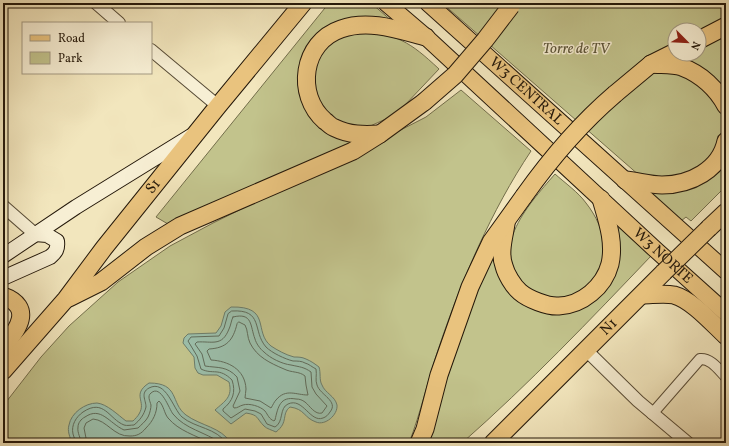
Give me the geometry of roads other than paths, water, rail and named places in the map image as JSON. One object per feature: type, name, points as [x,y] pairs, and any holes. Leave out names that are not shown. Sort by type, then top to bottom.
[{"type":"highway","name":"S1","points":[[3,371],[66,299],[104,248],[303,3]]},
{"type":"highway","points":[[66,299],[101,282],[146,247],[180,226],[353,152],[424,102],[455,75],[485,40],[512,4]]},
{"type":"highway","points":[[380,134],[359,135],[334,128],[317,114],[310,101],[306,87],[306,70],[313,51],[325,38],[341,29],[358,26],[375,25],[393,28],[426,37]]},
{"type":"highway","points":[[707,36],[726,26]]},
{"type":"highway","points":[[419,443],[425,429],[439,375],[470,287],[491,242],[543,169],[566,141],[595,111],[615,94],[651,64],[667,56]]},
{"type":"highway","points":[[651,64],[681,67],[697,74],[719,93],[726,106]]},
{"type":"highway","points":[[625,180],[661,185],[673,184],[703,174],[713,166],[720,157],[726,141]]},
{"type":"highway","points":[[506,222],[502,252],[503,265],[519,292],[540,303],[558,307],[571,304],[584,299],[595,289],[603,279],[610,265],[612,247],[601,199]]},
{"type":"highway","name":"N1","points":[[493,443],[726,212]]},
{"type":"highway","points":[[642,295],[672,295],[680,298],[691,305],[726,336]]},
{"type":"highway","points":[[3,296],[12,299],[18,305],[21,314],[15,333],[3,347]]},
{"type":"main road","name":"W3 CENTRAL","points":[[386,3],[426,37],[601,199]]},
{"type":"main road","name":"W3 CENTRAL","points":[[428,3],[625,180]]},
{"type":"main road","points":[[3,256],[35,234],[197,133]]},
{"type":"main road","name":"W3 NORTE","points":[[625,180],[726,271]]},
{"type":"main road","name":"W3 NORTE","points":[[601,199],[726,313]]},
{"type":"main road","points":[[3,278],[50,257],[56,252],[58,246],[57,241],[47,235],[35,234]]},
{"type":"main road","points":[[504,443],[520,417]]},
{"type":"street","points":[[96,3],[118,22]]},
{"type":"street","points":[[152,51],[218,106]]},
{"type":"street","points":[[3,206],[35,234]]},
{"type":"street","points":[[586,350],[652,414],[688,443]]},
{"type":"street","points":[[652,414],[700,359],[710,361],[726,376]]},
{"type":"water","points":[[231,307],[244,308],[257,315],[263,334],[271,346],[288,355],[308,360],[319,367],[322,385],[337,405],[337,409],[330,419],[320,423],[316,422],[299,410],[290,407],[286,412],[284,422],[276,432],[265,427],[257,417],[253,415],[246,413],[231,424],[215,410],[229,395],[229,382],[217,375],[203,375],[198,373],[195,368],[194,357],[183,343],[184,338],[188,334],[216,333],[221,326],[225,312]]},
{"type":"water","points":[[149,383],[166,386],[173,394],[181,410],[186,415],[222,433],[231,443],[72,443],[68,427],[73,416],[79,410],[92,403],[97,403],[108,408],[126,421],[133,421],[139,415],[141,409],[141,391]]},
{"type":"park label","name":"Torre de TV","points":[[576,49]]}]
